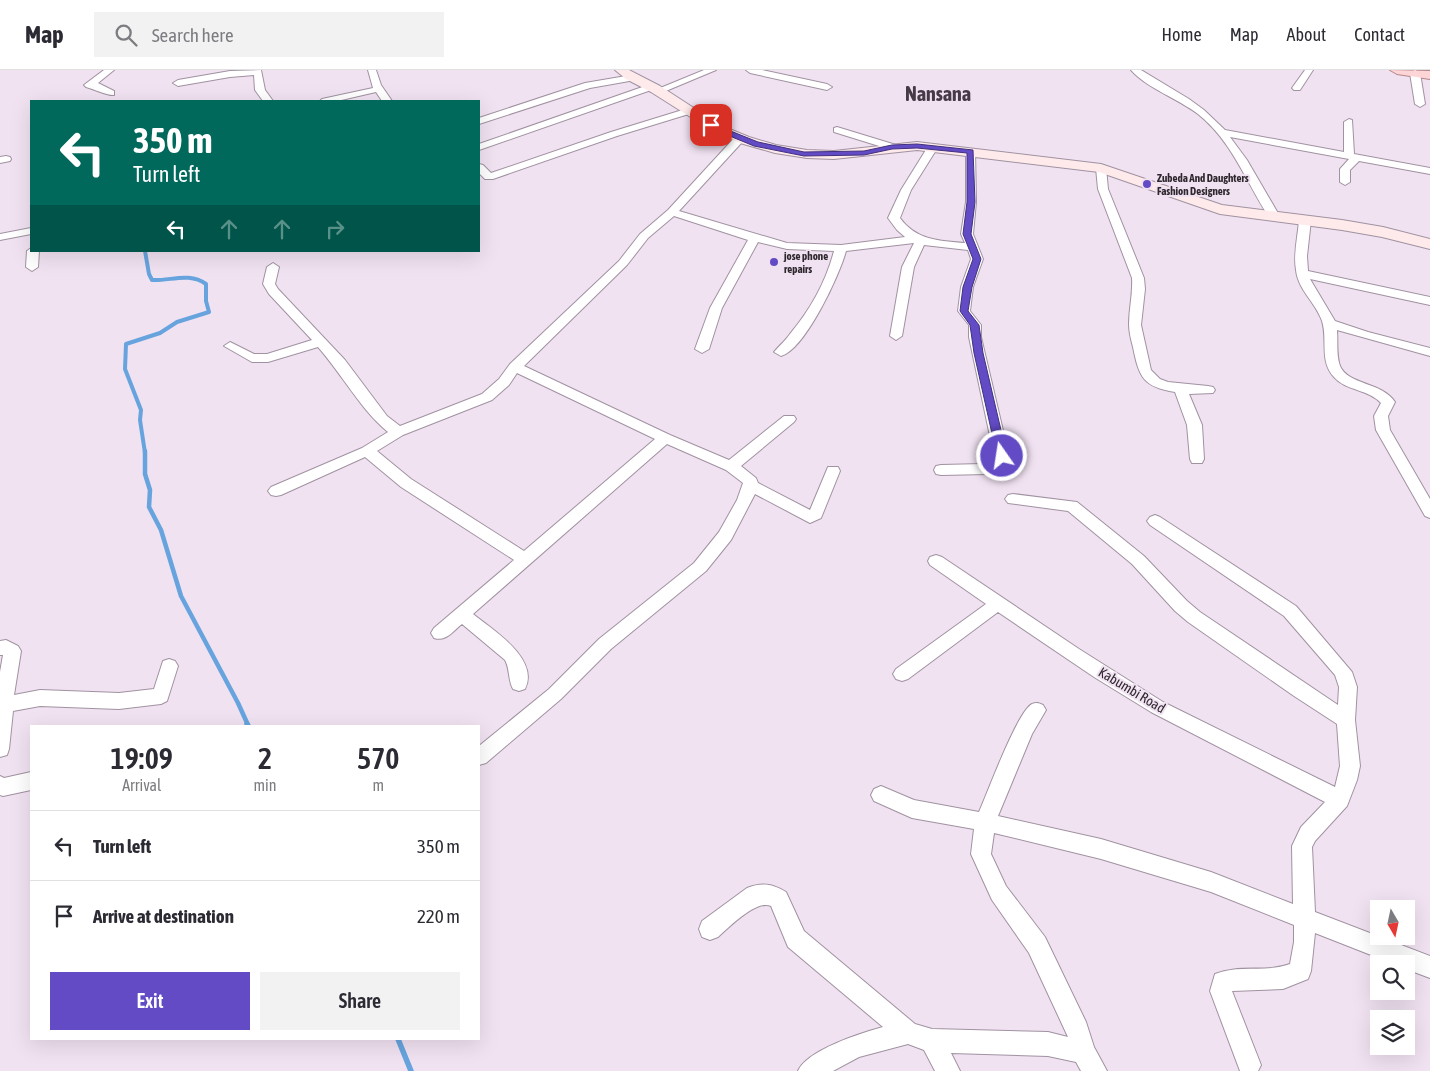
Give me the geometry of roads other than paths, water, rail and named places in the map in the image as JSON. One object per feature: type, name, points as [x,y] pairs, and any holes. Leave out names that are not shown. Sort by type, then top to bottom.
[{"type":"main road","points":[[1397,70],[1430,75]]},
{"type":"street","points":[[110,70],[89,85],[105,88],[112,93]]},
{"type":"street","points":[[372,70],[379,89],[386,100]]},
{"type":"street","points":[[480,147],[712,70]]},
{"type":"street","points":[[750,70],[827,87]]},
{"type":"street","points":[[1136,70],[1162,89],[1199,110],[1222,132],[1238,152],[1273,215]]},
{"type":"street","points":[[1297,88],[1309,70]]},
{"type":"street","points":[[178,84],[230,74],[258,72],[260,90],[267,100]]},
{"type":"street","points":[[1416,73],[1420,104]]},
{"type":"street","points":[[480,121],[626,74],[655,89],[721,131],[756,144],[787,151],[822,155],[864,153],[892,147],[933,147],[1101,168],[1220,210],[1355,224],[1430,244]]},
{"type":"street","points":[[330,100],[379,89]]},
{"type":"street","points":[[480,168],[489,177],[614,134],[689,111]]},
{"type":"street","points":[[1346,182],[1345,169],[1353,156],[1349,122]]},
{"type":"street","points":[[836,130],[892,147]]},
{"type":"street","points":[[1222,132],[1430,171]]},
{"type":"street","points":[[276,491],[367,451],[398,432],[487,397],[504,382],[515,367],[623,263],[644,236],[672,212],[740,138]]},
{"type":"street","points":[[917,240],[903,231],[894,218],[906,190],[933,147]]},
{"type":"street","points":[[941,470],[987,468],[1002,456],[977,347],[975,325],[964,311],[967,287],[977,259],[967,234],[971,202],[971,152]]},
{"type":"street","points":[[1101,168],[1103,188],[1138,278],[1140,290],[1135,325],[1144,370],[1155,381],[1182,388],[1208,390]]},
{"type":"street","points":[[672,212],[787,246],[841,248],[917,240],[972,247]]},
{"type":"street","points":[[1305,220],[1303,274],[1330,324],[1332,356],[1336,373],[1348,381],[1381,395],[1388,402],[1381,416],[1381,424],[1428,506]]},
{"type":"street","points":[[0,237],[30,231]]},
{"type":"street","points":[[702,349],[716,308],[755,238]]},
{"type":"street","points":[[896,336],[908,268],[917,240]]},
{"type":"street","points":[[781,352],[792,343],[826,289],[834,274],[841,248]]},
{"type":"street","points":[[32,267],[33,252]]},
{"type":"street","points":[[273,267],[269,284],[273,290],[340,363],[382,419],[398,432]]},
{"type":"street","points":[[1303,274],[1430,301]]},
{"type":"street","points":[[1330,324],[1363,335],[1430,352]]},
{"type":"street","points":[[230,346],[252,358],[268,358],[320,342]]},
{"type":"street","points":[[480,756],[555,694],[610,640],[700,567],[725,536],[745,500],[750,485],[749,479],[730,466],[665,438],[515,367]]},
{"type":"street","points":[[1182,388],[1182,398],[1195,426],[1198,442],[1196,459]]},
{"type":"street","points":[[730,466],[789,419]]},
{"type":"street","points":[[440,633],[665,438]]},
{"type":"street","points":[[367,451],[406,483],[525,559]]},
{"type":"street","points":[[750,485],[810,517],[816,514],[833,471]]},
{"type":"street","points":[[1014,499],[1072,506],[1138,560],[1176,601],[1194,617],[1300,691],[1346,720]]},
{"type":"street","points":[[1155,521],[1290,611],[1344,672],[1348,687],[1346,720],[1350,766],[1340,800],[1308,834],[1302,846],[1305,942],[1300,971],[1295,975],[1284,977],[1232,979],[1223,982],[1221,991],[1224,1002],[1249,1066]]},
{"type":"street","name":"Kabumbi Road","points":[[936,561],[1082,660],[1158,707],[1228,745],[1314,784],[1340,800]]},
{"type":"street","points":[[902,674],[987,613],[998,602]]},
{"type":"street","points":[[462,614],[511,655],[518,666],[519,684]]},
{"type":"street","points":[[0,648],[6,647],[12,651],[0,749]]},
{"type":"street","points":[[4,705],[40,698],[119,701],[160,696],[169,666]]},
{"type":"street","points":[[1038,710],[1024,730],[986,822],[981,854],[999,894],[1037,945],[1078,1030],[1083,1052],[1095,1071]]},
{"type":"street","points":[[0,785],[3,787],[30,781]]},
{"type":"street","points":[[880,796],[912,809],[986,822],[1110,852],[1211,882],[1430,967]]},
{"type":"street","points":[[710,929],[754,895],[770,894],[779,899],[796,939],[908,1032],[932,1041],[1048,1044],[1083,1052]]},
{"type":"street","points":[[810,1071],[855,1046],[908,1032]]},
{"type":"street","points":[[932,1041],[948,1071]]},
{"type":"waterway","points":[[145,252],[152,280],[193,278],[206,284],[206,301],[209,312],[177,322],[160,333],[126,344],[125,369],[141,410],[140,420],[145,453]]},
{"type":"waterway","points":[[145,453],[145,474],[150,490],[149,507],[161,530],[181,596],[248,725]]},
{"type":"waterway","points":[[398,1040],[411,1071]]},
{"type":"place","name":"Zubeda And Daughters Fashion Designers","points":[[1147,184]]},
{"type":"place","name":"jose phone repairs","points":[[774,262]]},
{"type":"district","name":"Nansana","points":[[938,93]]}]
